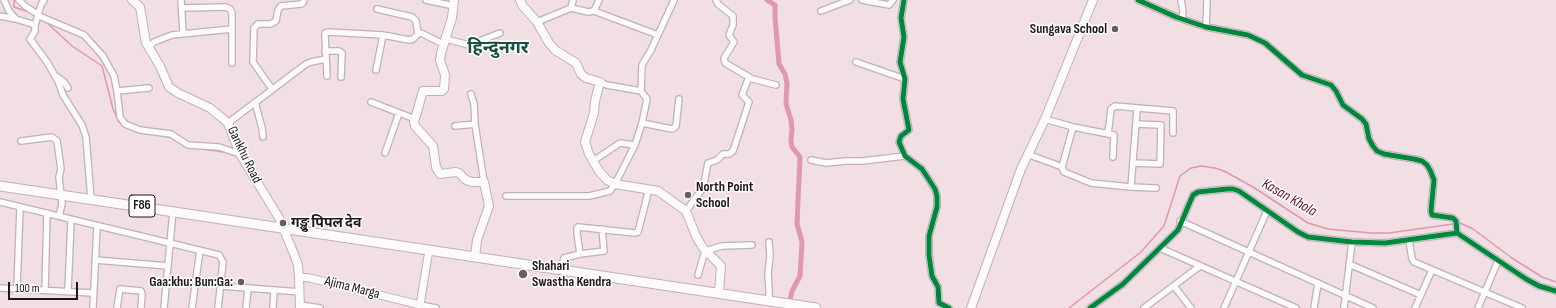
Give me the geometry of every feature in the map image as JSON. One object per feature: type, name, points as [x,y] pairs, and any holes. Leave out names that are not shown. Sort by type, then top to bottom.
[{"type":"main road","name":"Gankhu Road","points":[[132,0],[140,7],[144,38],[160,66],[169,87],[178,93],[210,108],[228,123],[240,154],[280,218],[296,260],[299,277],[300,306]]},
{"type":"main road","points":[[520,0],[522,5],[537,22],[549,43],[555,50],[576,63],[586,78],[600,82],[595,101],[594,113],[585,142],[588,154],[599,171],[607,180],[615,184],[649,189],[664,195],[686,211],[696,236],[706,252],[721,267],[719,293]]},
{"type":"main road","points":[[970,308],[1027,154],[1045,119],[1093,0]]},
{"type":"main road","points":[[454,3],[452,18],[444,41],[440,60],[445,75],[444,89],[442,91],[423,91],[414,118],[415,126],[433,146],[436,167],[440,174],[456,172],[460,173],[466,180],[472,182],[484,182],[488,206],[477,240],[476,257]]},
{"type":"main road","name":"F86","points":[[0,186],[816,308]]},
{"type":"street","points":[[4,0],[9,11],[16,19]]},
{"type":"street","points":[[19,0],[39,15],[84,35],[103,56],[114,76],[120,117],[122,121],[129,126],[140,130],[171,134],[188,145],[219,147],[240,154]]},
{"type":"street","points":[[44,0],[35,25],[35,32],[30,39],[42,54],[63,95],[82,126],[86,137],[91,199]]},
{"type":"street","points":[[181,0],[183,33]]},
{"type":"street","points":[[272,89],[253,62],[254,28],[258,24],[270,24],[276,21],[278,10],[281,6],[301,4],[304,0]]},
{"type":"street","points":[[426,0],[454,3]]},
{"type":"street","points":[[571,8],[573,0]]},
{"type":"street","points":[[594,11],[599,0]]},
{"type":"street","points":[[506,196],[589,196],[610,190],[615,184],[635,145],[642,123],[647,99],[641,91],[642,65],[674,0]]},
{"type":"street","points":[[716,0],[718,4],[733,16],[733,25],[729,35],[734,42],[724,58],[725,63],[749,78],[776,85]]},
{"type":"street","points":[[821,11],[838,2],[850,0]]},
{"type":"street","points":[[862,0],[890,5],[893,0]]},
{"type":"street","points":[[904,0],[901,18],[904,41],[900,62],[905,80],[903,100],[909,130],[899,139],[905,156],[922,169],[935,189],[937,196],[936,207],[928,244],[930,262],[932,276],[938,286],[939,304],[949,308]]},
{"type":"street","points":[[1138,0],[1182,19],[1206,27],[1248,35],[1265,43],[1302,75],[1331,85],[1336,91],[1343,105],[1362,119],[1366,124],[1369,139],[1377,151],[1384,154],[1422,161],[1427,165],[1434,180],[1431,211],[1432,215],[1453,218],[1456,224],[1457,233]]},
{"type":"street","points":[[1181,0],[1183,11],[1182,19]]},
{"type":"street","points":[[1206,27],[1207,0]]},
{"type":"street","points":[[182,8],[226,7],[230,9],[232,13],[232,64]]},
{"type":"street","points":[[537,22],[571,8],[588,12],[594,11],[658,35]]},
{"type":"street","points":[[377,9],[412,17],[416,22],[418,34]]},
{"type":"street","points":[[0,16],[35,25]]},
{"type":"street","points":[[149,47],[154,42],[163,38],[183,33],[232,28]]},
{"type":"street","points":[[326,76],[325,33],[328,32],[383,34],[409,40],[421,33],[444,41],[469,45],[500,32]]},
{"type":"street","points":[[376,70],[383,34]]},
{"type":"street","points":[[325,51],[339,51],[342,53],[341,78]]},
{"type":"street","points":[[228,123],[306,64],[326,59]]},
{"type":"street","points":[[856,62],[905,80]]},
{"type":"street","points":[[54,75],[64,82],[68,88]]},
{"type":"street","points":[[686,211],[703,188],[708,163],[717,160],[723,154],[729,154],[733,151],[749,102],[742,95],[749,78]]},
{"type":"street","points":[[600,82],[607,85],[641,91]]},
{"type":"street","points":[[117,91],[149,88]]},
{"type":"street","points":[[471,94],[474,104],[475,124],[484,182]]},
{"type":"street","points":[[642,123],[672,129],[674,128],[676,126],[679,99]]},
{"type":"street","points":[[255,102],[263,137]]},
{"type":"street","points":[[371,102],[414,118]]},
{"type":"street","points":[[1108,134],[1111,109],[1115,106],[1173,111],[1173,132]]},
{"type":"street","points":[[1131,187],[1137,109]]},
{"type":"street","points":[[385,153],[399,113]]},
{"type":"street","points":[[1045,119],[1073,127],[1114,135],[1113,158]]},
{"type":"street","points":[[455,126],[475,124]]},
{"type":"street","points":[[1133,163],[1160,164],[1161,125],[1136,124]]},
{"type":"street","points":[[1062,168],[1073,127]]},
{"type":"street","points":[[21,141],[52,137],[57,141],[61,169],[59,177],[62,204],[59,216]]},
{"type":"street","points":[[593,161],[620,144],[635,145]]},
{"type":"street","points":[[1027,154],[1057,164],[1064,172],[1091,182],[1131,187],[1156,188]]},
{"type":"street","points":[[811,160],[826,163],[905,156]]},
{"type":"street","points":[[580,254],[576,228],[583,227],[634,233],[638,232],[649,189]]},
{"type":"street","points":[[1090,308],[1123,284],[1178,230],[1180,221],[1192,195],[1198,192],[1233,189],[1239,191],[1303,235],[1352,242],[1386,243],[1457,233],[1498,261],[1539,286],[1556,291]]},
{"type":"street","points":[[0,202],[71,220],[170,242],[221,257],[223,262],[218,308]]},
{"type":"street","points":[[17,288],[20,207]]},
{"type":"street","points":[[1224,308],[1267,210]]},
{"type":"street","points":[[164,308],[173,211]]},
{"type":"street","points":[[44,290],[47,213]]},
{"type":"street","points":[[68,291],[71,220]]},
{"type":"street","points":[[1180,221],[1373,308]]},
{"type":"street","points":[[92,308],[97,226]]},
{"type":"street","points":[[561,269],[564,258],[604,251],[602,229]]},
{"type":"street","points":[[1409,240],[1413,261],[1522,308]]},
{"type":"street","points":[[768,301],[770,289],[768,274],[770,256],[769,242]]},
{"type":"street","points":[[1344,308],[1352,242]]},
{"type":"street","points":[[698,275],[706,252],[720,246],[752,245]]},
{"type":"street","points":[[1160,248],[1296,308]]},
{"type":"street","points":[[192,308],[200,250]]},
{"type":"street","points":[[429,250],[420,306],[436,308]]},
{"type":"street","points":[[95,260],[168,266]]},
{"type":"street","points":[[1478,308],[1498,261]]},
{"type":"street","points":[[1349,264],[1421,295]]},
{"type":"street","points":[[1144,308],[1200,266]]},
{"type":"street","points":[[1415,308],[1432,270]]},
{"type":"street","name":"Ajima Marga","points":[[299,277],[310,278],[420,306]]},
{"type":"street","points":[[1314,308],[1318,283]]},
{"type":"street","points":[[221,286],[300,292]]},
{"type":"street","points":[[1174,286],[1190,308]]},
{"type":"street","points":[[0,288],[93,293]]},
{"type":"street","points":[[117,308],[120,289],[141,291],[141,308]]},
{"type":"street","points":[[246,308],[248,289]]},
{"type":"street","points":[[273,308],[274,291]]},
{"type":"street","points":[[300,306],[320,308]]},
{"type":"waterway","points":[[14,0],[14,7],[32,13]]},
{"type":"waterway","points":[[767,0],[775,5],[779,64],[785,74],[787,83],[786,104],[791,120],[792,147],[800,157],[797,224],[802,242],[800,276],[792,291],[789,305]]},
{"type":"waterway","points":[[45,21],[72,46],[102,66],[113,109],[119,122],[123,124]]},
{"type":"waterway","points":[[163,136],[173,138]]},
{"type":"waterway","points":[[190,147],[230,153]]},
{"type":"waterway","name":"Kasan Khola","points":[[1069,308],[1141,252],[1164,226],[1180,176],[1191,168],[1201,166],[1224,171],[1253,187],[1308,223],[1328,229],[1389,233],[1460,223],[1473,229],[1512,258],[1542,277],[1556,282]]},
{"type":"cycle path","points":[[904,0],[901,18],[904,37],[900,62],[905,79],[903,99],[909,130],[901,136],[899,142],[905,156],[922,169],[935,189],[937,196],[937,207],[929,236],[929,255],[932,276],[938,287],[939,303],[949,308]]},
{"type":"cycle path","points":[[1138,0],[1176,17],[1206,27],[1248,35],[1265,43],[1302,75],[1331,85],[1336,91],[1343,105],[1362,119],[1366,124],[1369,139],[1377,151],[1384,154],[1422,161],[1427,165],[1434,180],[1431,211],[1432,215],[1453,218],[1456,221],[1457,233]]},
{"type":"cycle path","points":[[1090,308],[1123,284],[1178,230],[1193,195],[1198,192],[1227,189],[1239,191],[1298,232],[1308,237],[1352,242],[1385,243],[1457,233],[1526,279],[1539,286],[1556,291]]},
{"type":"place","name":"Sungava School","points":[[1115,29]]},
{"type":"place","name":"North Point School","points":[[688,195]]},
{"type":"place","name":"गङ्खु पिपल देव","points":[[283,223]]},
{"type":"place","name":"Shahari Swastha Kendra","points":[[523,274]]},
{"type":"place","name":"Gaa:khu: Bun:Ga:","points":[[241,282]]},
{"type":"district","name":"हिन्दुनगर","points":[[498,48]]}]
